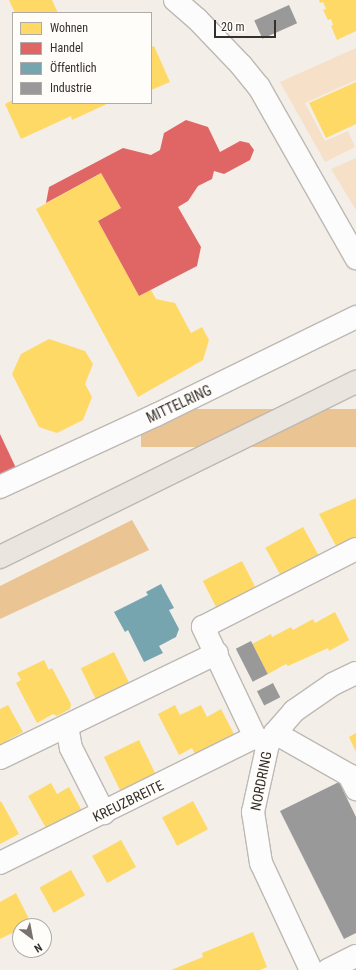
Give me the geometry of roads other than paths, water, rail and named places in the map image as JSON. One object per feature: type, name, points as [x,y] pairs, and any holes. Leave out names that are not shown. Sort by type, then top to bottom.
[{"type":"main road","points":[[0,557],[356,382]]},
{"type":"street","points":[[175,0],[203,24],[259,87],[356,258]]},
{"type":"street","name":"MITTELRING","points":[[0,487],[156,415],[356,317]]},
{"type":"street","points":[[356,549],[203,627],[266,738],[349,775],[356,789]]},
{"type":"street","points":[[0,758],[217,653]]},
{"type":"street","name":"NORDRING","points":[[311,970],[261,863],[253,812],[266,738],[294,711],[333,684],[356,672]]},
{"type":"street","points":[[67,726],[71,748],[104,813]]},
{"type":"street","name":"KREUZBREITE","points":[[0,863],[266,738]]},
{"type":"street","points":[[328,970],[356,956]]}]
